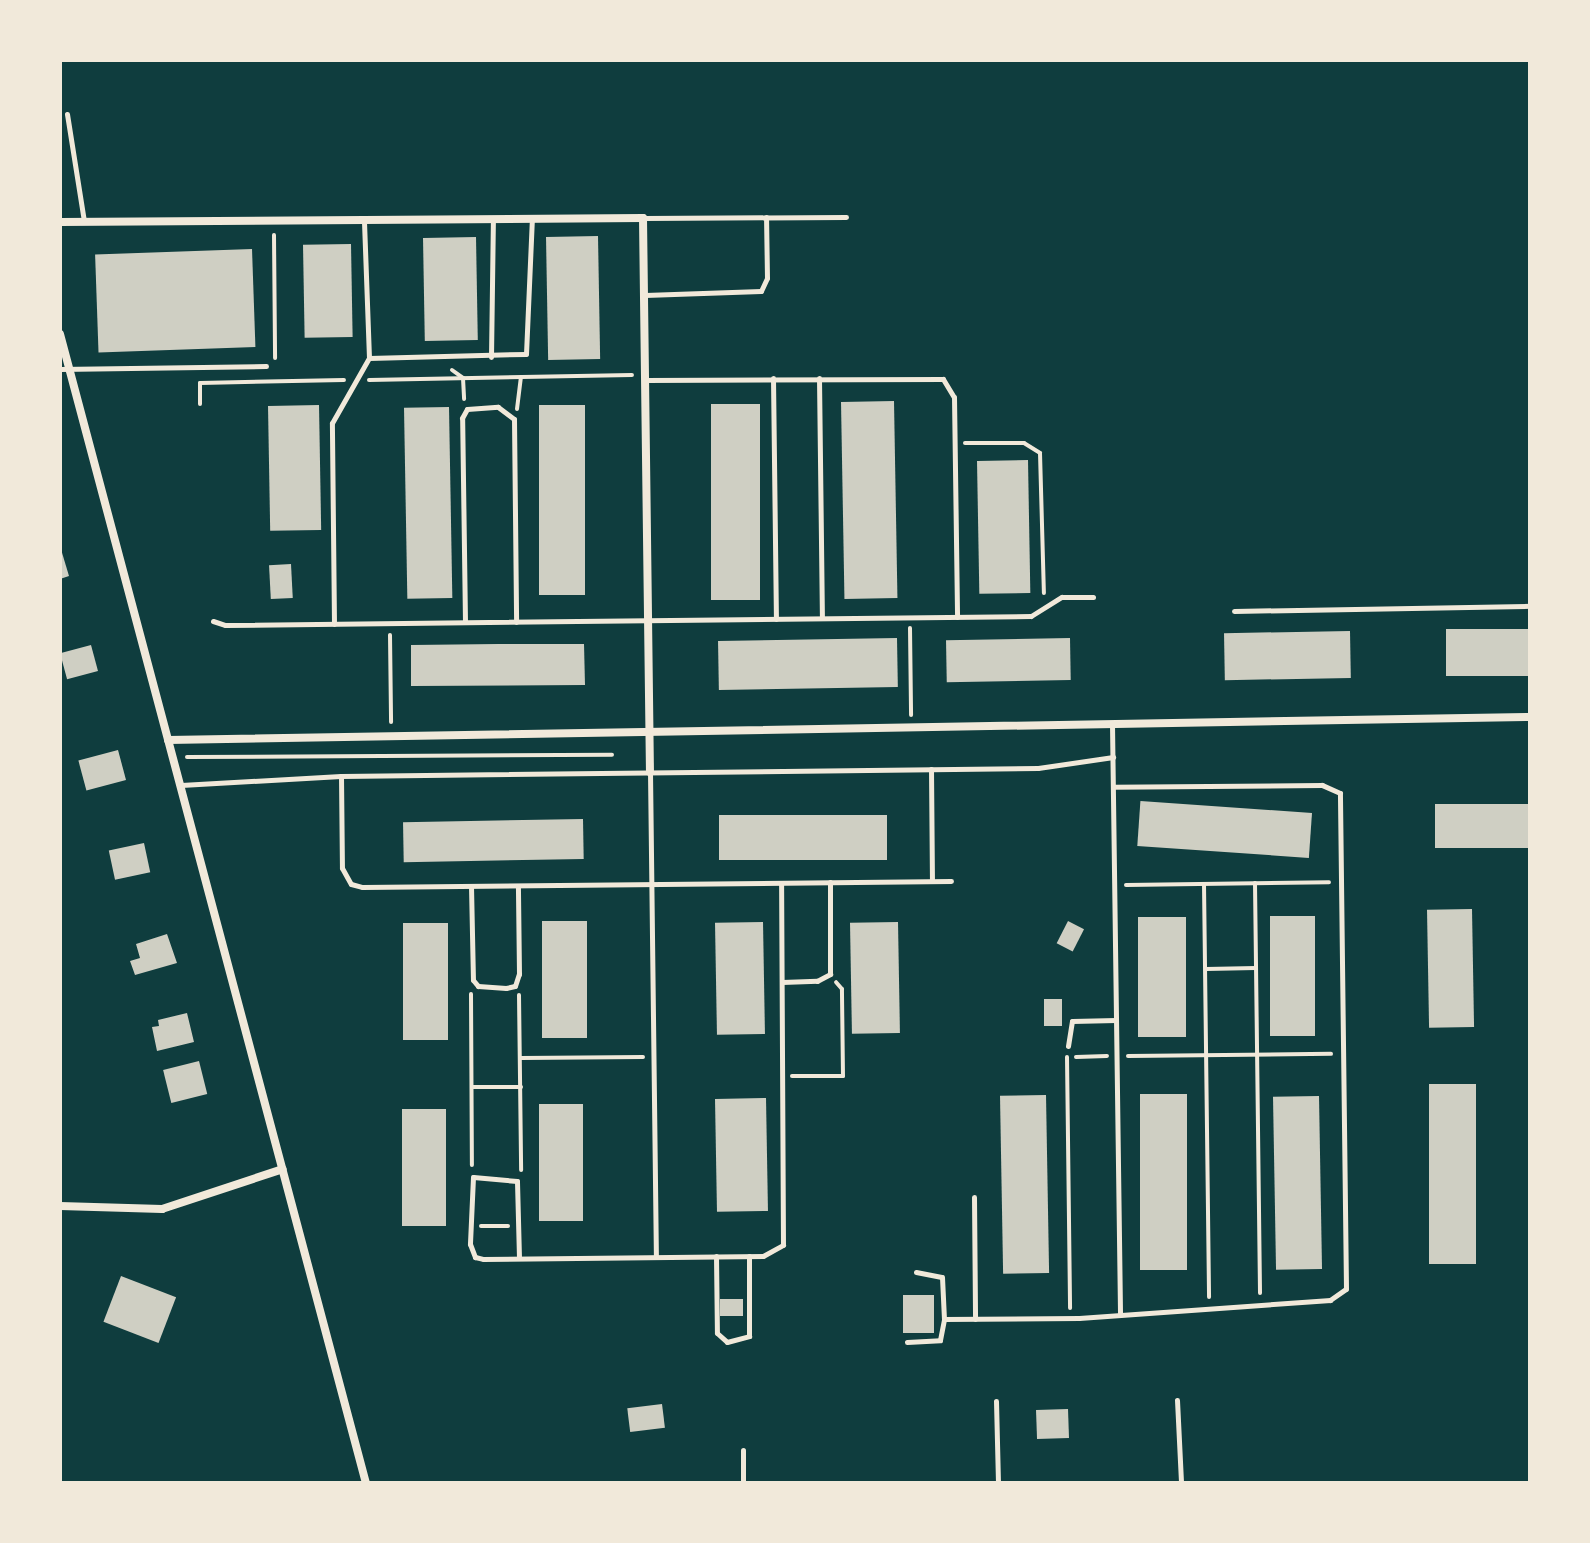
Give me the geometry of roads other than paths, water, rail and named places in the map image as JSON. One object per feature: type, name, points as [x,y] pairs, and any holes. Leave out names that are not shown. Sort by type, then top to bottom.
[{"type":"street","points":[[60,222],[643,218],[650,772]]},
{"type":"street","points":[[60,334],[64,368],[168,740],[366,1483]]},
{"type":"street","points":[[168,740],[1530,717]]},
{"type":"street","points":[[60,1206],[162,1209],[283,1169]]},
{"type":"lane","points":[[67,114],[84,222]]},
{"type":"lane","points":[[644,295],[761,291],[767,278],[766,217]]},
{"type":"lane","points":[[643,218],[846,217]]},
{"type":"lane","points":[[491,357],[493,219]]},
{"type":"lane","points":[[369,358],[518,357],[529,346],[532,219]]},
{"type":"lane","points":[[334,624],[332,423],[369,358],[364,220]]},
{"type":"lane","points":[[64,368],[266,366]]},
{"type":"lane","points":[[645,378],[943,379],[954,397],[957,617]]},
{"type":"lane","points":[[773,378],[776,619]]},
{"type":"lane","points":[[819,378],[822,618]]},
{"type":"lane","points":[[465,622],[462,418],[467,409],[498,407],[513,414],[516,622]]},
{"type":"lane","points":[[213,621],[225,625],[957,617],[1044,612],[1062,597],[1093,597]]},
{"type":"lane","points":[[1234,611],[1530,606]]},
{"type":"lane","points":[[1112,724],[1120,1315]]},
{"type":"lane","points":[[180,785],[341,776],[1038,768],[1113,757]]},
{"type":"lane","points":[[931,769],[932,881]]},
{"type":"lane","points":[[650,772],[656,1257]]},
{"type":"lane","points":[[341,776],[342,868],[351,884],[518,886],[951,881]]},
{"type":"lane","points":[[944,1319],[1070,1318],[1330,1300],[1346,1289],[1342,802],[1333,788],[1113,787]]},
{"type":"lane","points":[[782,982],[817,981],[830,974],[830,882]]},
{"type":"lane","points":[[519,1258],[517,1181],[473,1177],[470,1226],[475,1257],[519,1258],[749,1256],[777,1252],[785,1235],[781,883]]},
{"type":"lane","points":[[471,886],[472,973],[478,986],[515,986],[518,886]]},
{"type":"lane","points":[[1068,1046],[1072,1021],[1116,1020]]},
{"type":"lane","points":[[974,1197],[975,1319]]},
{"type":"lane","points":[[716,1256],[717,1333],[727,1342],[749,1336],[749,1256]]},
{"type":"lane","points":[[907,1342],[940,1340],[944,1319],[942,1277],[916,1272]]},
{"type":"lane","points":[[1177,1400],[1181,1483]]},
{"type":"lane","points":[[996,1401],[998,1483]]},
{"type":"lane","points":[[743,1450],[743,1483]]}]
